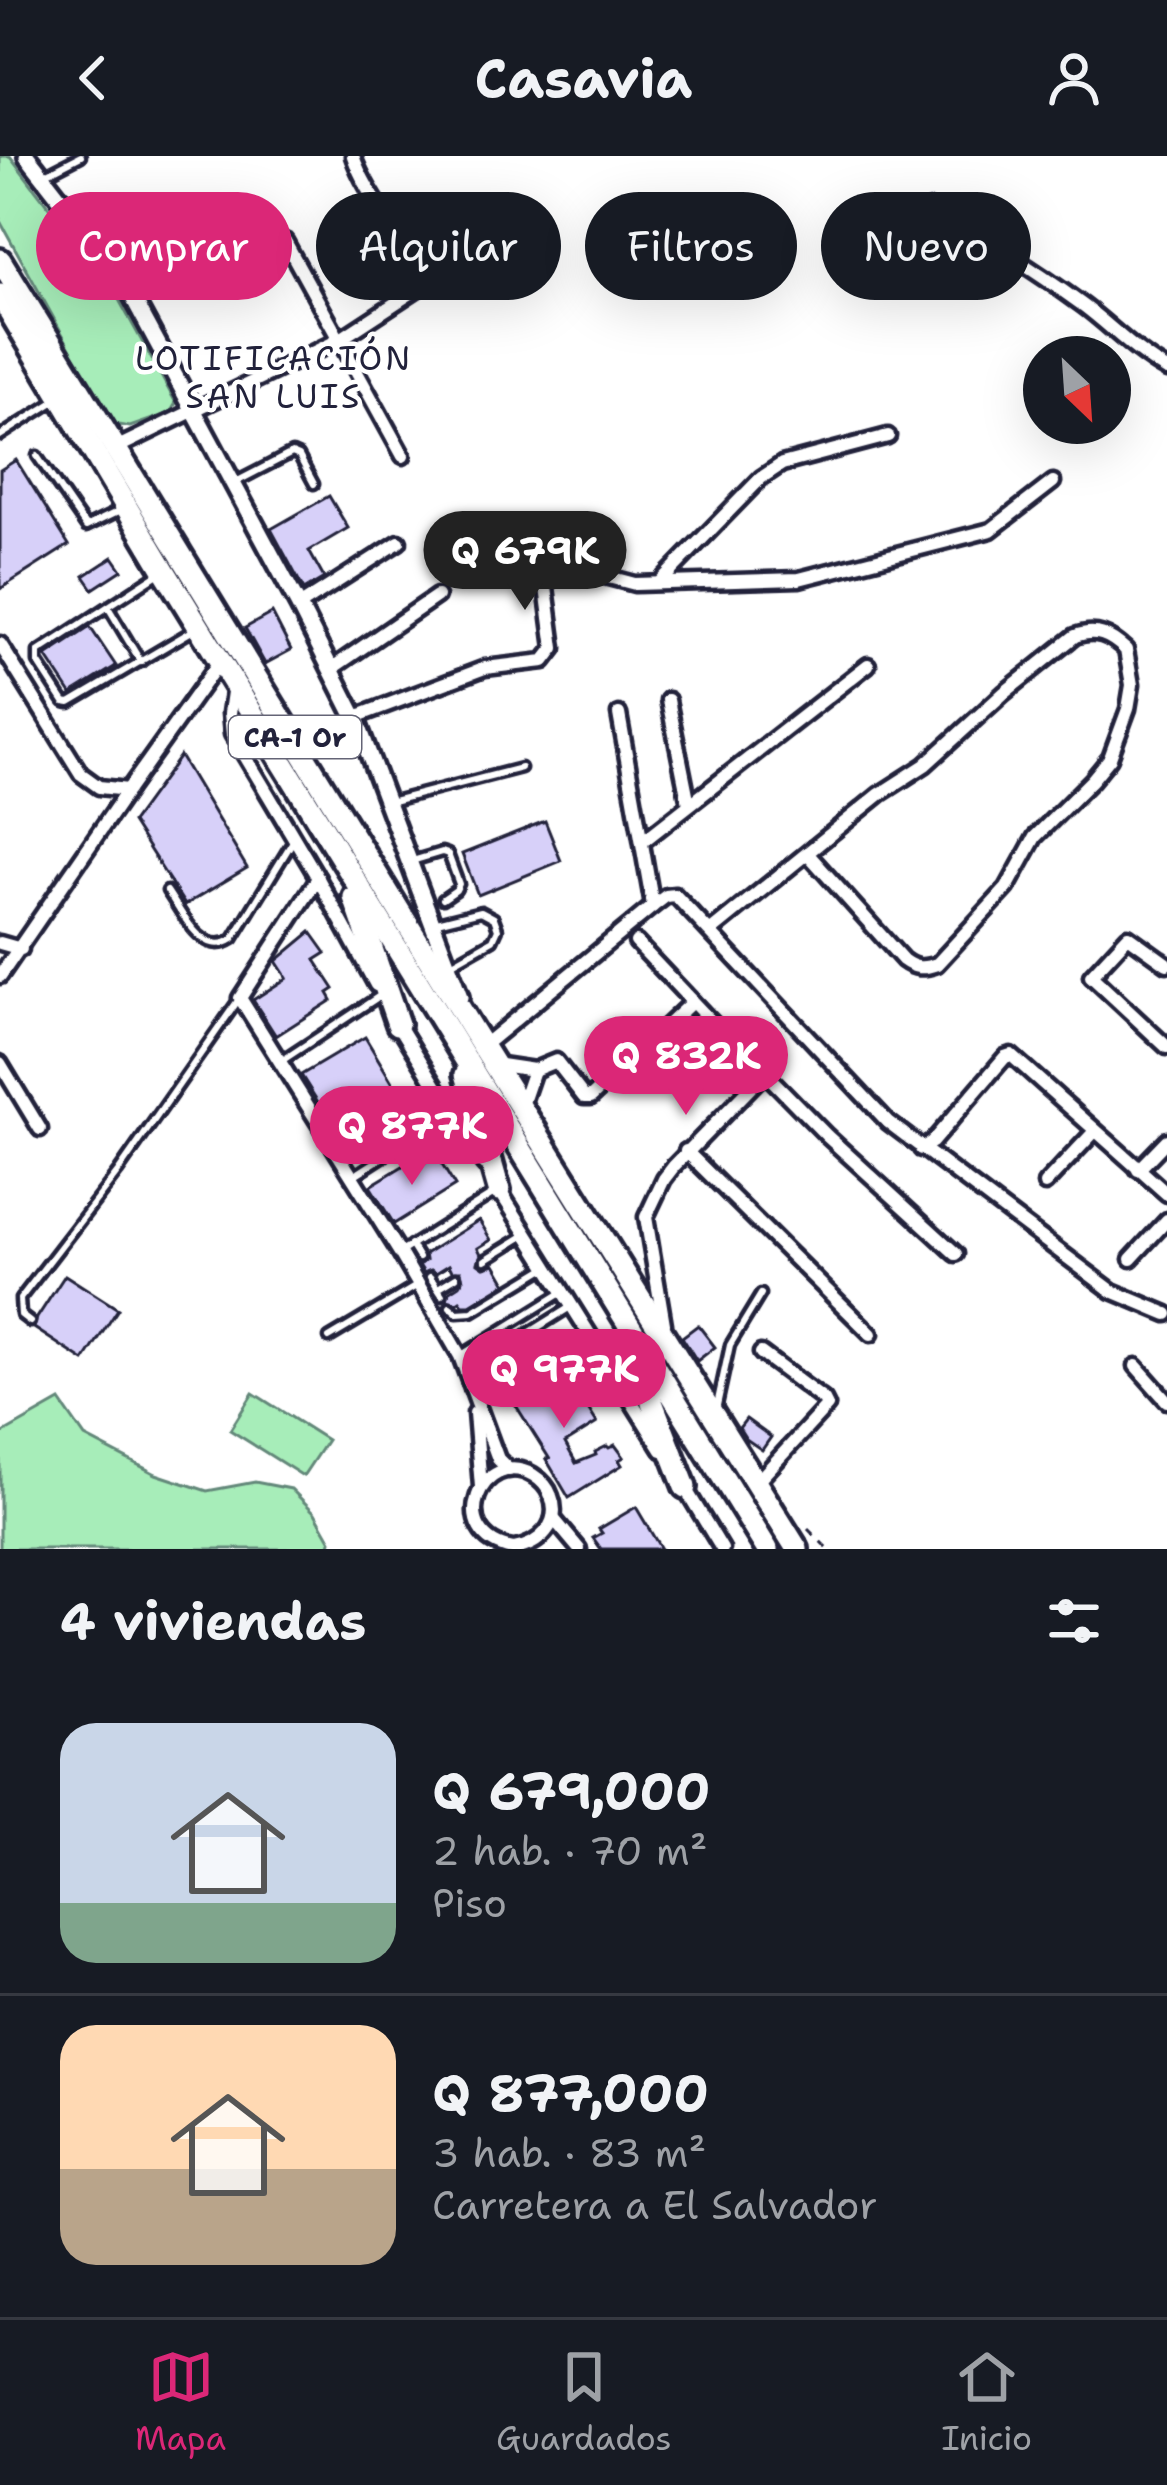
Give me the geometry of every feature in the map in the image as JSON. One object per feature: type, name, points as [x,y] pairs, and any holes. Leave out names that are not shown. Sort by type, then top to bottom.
[{"type":"highway","points":[[0,241],[44,330]]},
{"type":"highway","name":"CA-1 Or","points":[[0,260],[10,306],[61,397],[199,627],[225,654],[234,684],[766,1549]]},
{"type":"highway","name":"CA-1 Or","points":[[10,306],[44,330],[116,448],[225,654],[423,928],[482,1046],[646,1286],[667,1340],[797,1549]]},
{"type":"highway","points":[[342,862],[398,1024]]},
{"type":"highway","points":[[459,1050],[500,1190]]},
{"type":"highway","points":[[632,1331],[652,1402],[685,1487]]},
{"type":"street","points":[[27,156],[56,192]]},
{"type":"street","points":[[116,448],[339,340],[417,289],[420,285],[410,258],[359,176],[352,156]]},
{"type":"street","points":[[292,255],[403,456]]},
{"type":"street","points":[[1031,269],[1167,370]]},
{"type":"street","points":[[134,300],[355,717],[411,862],[423,928],[448,965],[482,1046],[534,1070],[556,1061],[584,1096],[590,1097],[692,1002]]},
{"type":"street","points":[[662,581],[760,478],[782,464],[888,436]]},
{"type":"street","points":[[355,717],[485,668],[544,661],[554,648],[545,580],[553,568],[563,565],[635,584],[800,579],[991,530],[1052,482]]},
{"type":"street","points":[[299,605],[399,542]]},
{"type":"street","points":[[331,669],[437,596]]},
{"type":"street","points":[[711,932],[807,853],[880,794],[926,765],[1075,636],[1098,632],[1126,650],[1132,685],[1123,728],[1110,758],[1035,837],[1007,888],[937,964],[913,967],[903,960],[807,853]]},
{"type":"street","points":[[0,644],[81,775],[99,787],[128,790]]},
{"type":"street","points":[[0,976],[225,654]]},
{"type":"street","points":[[642,842],[868,665]]},
{"type":"street","points":[[234,684],[232,734],[398,1024],[722,1549]]},
{"type":"street","points":[[668,700],[689,804]]},
{"type":"street","points":[[619,714],[653,906]]},
{"type":"street","points":[[318,878],[240,998],[352,1177],[424,1281],[468,1371],[481,1487]]},
{"type":"street","points":[[482,1046],[653,906],[675,896],[884,1118],[1112,1291],[1167,1314]]},
{"type":"street","points":[[1167,964],[1128,937],[1091,976],[1167,1047]]},
{"type":"street","points":[[636,942],[722,1033]]},
{"type":"street","points":[[0,943],[21,949]]},
{"type":"street","points":[[921,1149],[1008,1055],[1167,1194]]},
{"type":"street","points":[[0,1064],[40,1129]]},
{"type":"street","points":[[521,1109],[534,1070]]},
{"type":"street","points":[[646,1286],[646,1217],[664,1179],[760,1077],[956,1254]]},
{"type":"street","points":[[1045,1184],[1095,1132]]},
{"type":"street","points":[[1138,1169],[1167,1139]]},
{"type":"street","points":[[686,1151],[871,1334]]},
{"type":"street","points":[[1131,1259],[1167,1220]]},
{"type":"street","points":[[757,1482],[827,1406],[761,1353]]},
{"type":"street","points":[[1136,1366],[1167,1401]]},
{"type":"street","points":[[473,1394],[498,1459],[509,1470]]},
{"type":"street","points":[[480,1530],[500,1547],[525,1548],[545,1534],[553,1518],[551,1495],[526,1472],[509,1470],[488,1479],[474,1508],[480,1530],[486,1549]]},
{"type":"street","points":[[553,1518],[579,1549]]},
{"type":"lane","points":[[43,176],[81,156]]},
{"type":"lane","points":[[0,436],[61,397]]},
{"type":"lane","points":[[233,484],[292,453],[299,456],[314,484]]},
{"type":"lane","points":[[38,456],[86,527],[127,507]]},
{"type":"lane","points":[[164,570],[38,652],[38,662],[64,703],[80,699],[199,627]]},
{"type":"lane","points":[[108,607],[141,662]]},
{"type":"lane","points":[[389,802],[521,768]]},
{"type":"lane","points":[[167,891],[201,938],[214,945],[225,944],[233,939],[295,838]]},
{"type":"lane","points":[[411,862],[448,854],[459,884],[443,899]]},
{"type":"lane","points":[[423,928],[481,911],[490,914],[498,929],[493,940],[448,965]]},
{"type":"lane","points":[[280,1062],[381,995]]},
{"type":"lane","points":[[30,1322],[21,1315],[20,1299],[130,1156],[240,998]]},
{"type":"lane","points":[[352,1177],[452,1113]]},
{"type":"lane","points":[[418,1258],[405,1249],[500,1190]]},
{"type":"lane","points":[[484,1260],[528,1233]]},
{"type":"lane","points":[[450,1307],[457,1313],[472,1312],[548,1266]]},
{"type":"lane","points":[[329,1338],[424,1281],[440,1292],[456,1277]]},
{"type":"lane","points":[[460,1356],[564,1291]]},
{"type":"lane","points":[[715,1414],[730,1345],[761,1294]]},
{"type":"lane","points":[[468,1371],[573,1306]]},
{"type":"green space","points":[[0,156],[10,156],[38,192],[36,286],[0,221]]},
{"type":"green space","points":[[44,300],[119,300],[176,403],[170,413],[130,427],[112,424]]},
{"type":"green space","points":[[253,1393],[327,1440],[303,1476],[230,1430]]},
{"type":"green space","points":[[60,1401],[85,1437],[156,1474],[207,1491],[255,1482],[291,1489],[315,1513],[331,1541],[329,1549],[0,1549],[0,1435]]},
{"type":"building","points":[[16,460],[69,545],[0,589],[0,470]]},
{"type":"building","points":[[329,496],[348,528],[309,551],[324,578],[304,590],[271,529]]},
{"type":"building","points":[[113,557],[122,570],[93,589],[84,576]]},
{"type":"building","points":[[272,613],[291,650],[265,664],[245,628]]},
{"type":"building","points":[[90,627],[116,666],[71,694],[46,656]]},
{"type":"building","points":[[180,756],[247,868],[185,905],[132,822]]},
{"type":"building","points":[[545,821],[561,861],[478,895],[462,854]]},
{"type":"building","points":[[311,932],[326,953],[315,960],[334,989],[328,993],[332,1000],[276,1036],[253,1000],[287,978],[276,961]]},
{"type":"building","points":[[365,1037],[410,1112],[348,1150],[301,1075]]},
{"type":"building","points":[[436,1155],[455,1186],[394,1224],[370,1186],[411,1161],[415,1168]]},
{"type":"building","points":[[479,1220],[491,1240],[478,1248],[478,1263],[484,1267],[495,1264],[506,1283],[463,1305],[447,1300],[463,1280],[461,1271],[452,1271],[449,1265],[436,1273],[424,1273],[419,1265],[426,1260],[425,1254]]},
{"type":"building","points":[[65,1275],[118,1309],[84,1361],[34,1328]]},
{"type":"building","points":[[698,1325],[715,1347],[697,1361],[682,1337]]},
{"type":"building","points":[[554,1369],[560,1379],[567,1375],[597,1423],[565,1443],[576,1463],[615,1445],[624,1457],[619,1460],[622,1465],[569,1498],[510,1396]]},
{"type":"building","points":[[746,1419],[771,1437],[762,1450],[739,1428]]},
{"type":"building","points":[[636,1507],[661,1549],[601,1549],[593,1538],[602,1533],[599,1529]]},
{"type":"district","name":"LOTIFICACIÓN SAN LUIS","points":[[274,377]]}]
